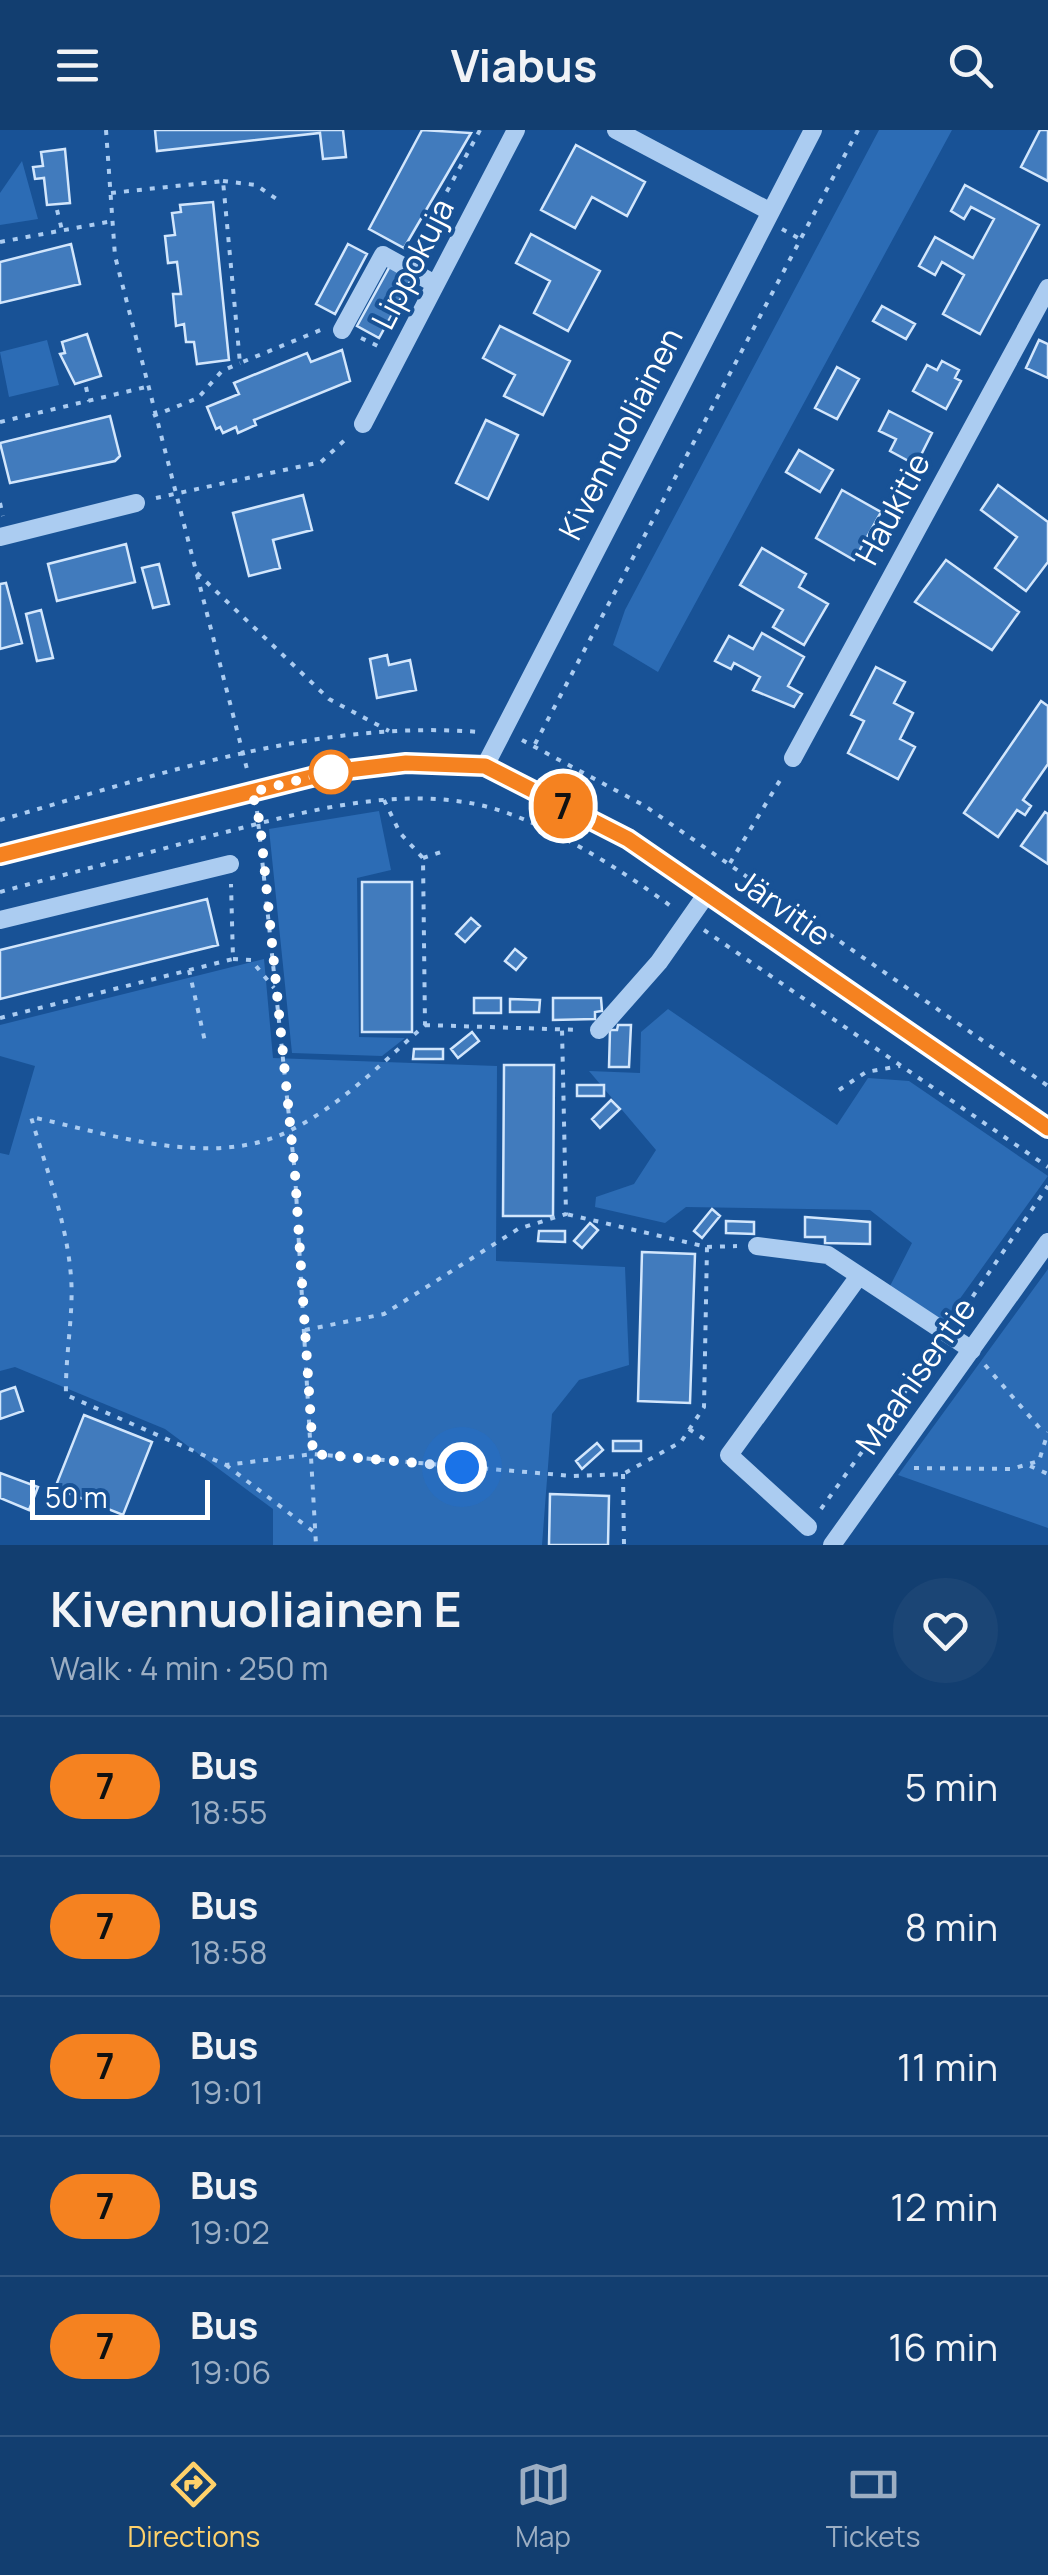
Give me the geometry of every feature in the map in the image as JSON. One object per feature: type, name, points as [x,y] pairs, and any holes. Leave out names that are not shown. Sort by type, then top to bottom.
[{"type":"street","name":"Lippokuja","points":[[363,424],[516,130]]},
{"type":"street","name":"Kivennuoliainen","points":[[485,766],[813,130]]},
{"type":"street","points":[[629,133],[769,211]]},
{"type":"street","points":[[342,330],[382,255],[435,284]]},
{"type":"street","name":"Haukitie","points":[[793,758],[1048,288]]},
{"type":"street","points":[[0,537],[136,503]]},
{"type":"street","name":"Järvitie","points":[[0,855],[331,772],[406,763],[485,766],[628,839],[1048,1128]]},
{"type":"street","points":[[0,920],[230,864]]},
{"type":"street","points":[[599,1030],[650,974],[708,892]]},
{"type":"street","name":"Maahisentie","points":[[832,1545],[1048,1242]]},
{"type":"street","points":[[756,1246],[828,1255],[972,1350]]},
{"type":"street","points":[[808,1527],[729,1456],[858,1276]]},
{"type":"path","points":[[106,130],[115,256],[172,494],[260,823],[291,1131],[316,1545]]},
{"type":"path","points":[[407,268],[480,130]]},
{"type":"path","points":[[535,744],[858,130]]},
{"type":"path","points":[[111,192],[224,182],[256,184],[281,202]]},
{"type":"path","points":[[224,182],[240,363]]},
{"type":"path","points":[[58,210],[62,230]]},
{"type":"path","points":[[0,242],[113,221]]},
{"type":"path","points":[[154,416],[198,398],[222,371],[320,329],[342,330],[400,356]]},
{"type":"path","points":[[86,386],[88,401]]},
{"type":"path","points":[[0,422],[146,386]]},
{"type":"path","points":[[172,494],[321,462],[363,424]]},
{"type":"path","points":[[194,570],[329,700],[389,732]]},
{"type":"path","points":[[0,820],[243,752],[428,728],[502,734],[535,744],[646,806],[1048,1086]]},
{"type":"path","points":[[730,863],[793,758]]},
{"type":"path","points":[[384,800],[400,833],[423,858],[424,1025]]},
{"type":"path","points":[[0,892],[260,823]]},
{"type":"path","points":[[423,858],[444,851]]},
{"type":"path","points":[[230,864],[233,959]]},
{"type":"path","points":[[0,1018],[233,959],[251,960],[277,992]]},
{"type":"path","points":[[189,970],[206,1046]]},
{"type":"path","points":[[314,1532],[226,1465],[66,1395],[65,1348],[72,1279],[58,1206],[31,1116],[153,1142],[229,1149],[291,1131],[343,1097],[424,1025],[599,1030]]},
{"type":"path","points":[[562,1029],[566,1214]]},
{"type":"path","points":[[839,1090],[866,1072],[900,1066]]},
{"type":"path","points":[[808,1527],[1048,1186]]},
{"type":"path","points":[[306,1330],[384,1314],[518,1229],[566,1214],[706,1247],[756,1246]]},
{"type":"path","points":[[226,1465],[313,1454],[573,1476],[624,1474],[681,1442],[704,1406],[706,1247]]},
{"type":"path","points":[[890,1465],[936,1470],[1039,1461],[1047,1433],[972,1350]]},
{"type":"path","points":[[690,1429],[729,1456]]},
{"type":"path","points":[[1026,1465],[1048,1474]]},
{"type":"path","points":[[624,1474],[624,1545]]},
{"type":"shaded area","points":[[879,130],[952,130],[658,672],[613,645],[625,610]]},
{"type":"shaded area","points":[[22,161],[38,219],[0,225],[0,193]]},
{"type":"shaded area","points":[[47,340],[59,385],[9,397],[0,352]]},
{"type":"shaded area","points":[[379,811],[391,870],[357,878],[359,1037],[405,1038],[382,1056],[292,1053],[269,829]]},
{"type":"shaded area","points":[[264,959],[273,1058],[497,1066],[496,1261],[625,1267],[629,1365],[579,1380],[552,1414],[542,1545],[273,1545],[273,1509],[165,1429],[15,1367],[0,1371],[0,1153],[9,1155],[35,1066],[0,1056],[0,1025]]},
{"type":"shaded area","points":[[668,1009],[837,1125],[868,1078],[909,1081],[1048,1176],[941,1325],[888,1290],[912,1243],[870,1210],[686,1207],[665,1223],[595,1207],[596,1197],[634,1184],[656,1150],[589,1071],[640,1073],[641,1032]]},
{"type":"shaded area","points":[[1048,1269],[1048,1528],[898,1475]]},
{"type":"building","points":[[155,130],[343,130],[346,157],[323,159],[320,133],[157,151]]},
{"type":"building","points":[[422,130],[471,133],[404,248],[369,229]]},
{"type":"building","points":[[1040,130],[1048,130],[1048,181],[1021,167]]},
{"type":"building","points":[[576,145],[645,182],[627,216],[592,197],[575,228],[541,210]]},
{"type":"building","points":[[65,149],[70,203],[47,205],[44,178],[35,179],[33,167],[43,166],[41,152]]},
{"type":"building","points":[[965,185],[1039,225],[980,334],[943,314],[964,275],[942,262],[935,275],[919,266],[935,237],[973,258],[994,219],[971,207],[964,219],[951,211]]},
{"type":"building","points":[[213,202],[229,360],[197,364],[194,342],[186,342],[184,324],[176,326],[173,294],[181,294],[177,262],[168,263],[165,236],[175,235],[172,213],[181,212],[180,205]]},
{"type":"building","points":[[531,234],[600,271],[568,331],[534,313],[550,281],[516,263]]},
{"type":"building","points":[[71,244],[80,284],[0,303],[0,262]]},
{"type":"building","points":[[348,244],[367,254],[335,314],[316,304]]},
{"type":"building","points":[[390,266],[412,278],[379,338],[357,326]]},
{"type":"building","points":[[882,306],[915,324],[906,339],[873,321]]},
{"type":"building","points":[[500,326],[570,361],[543,415],[504,396],[515,375],[483,358]]},
{"type":"building","points":[[87,334],[101,376],[75,384],[60,354],[65,353],[62,342]]},
{"type":"building","points":[[1039,340],[1048,344],[1048,378],[1026,368]]},
{"type":"building","points":[[342,350],[350,381],[254,420],[256,425],[238,433],[236,427],[223,433],[220,427],[216,429],[207,407],[239,394],[234,383],[307,353],[311,362]]},
{"type":"building","points":[[942,361],[959,370],[955,378],[961,381],[946,409],[913,391],[927,365],[937,370]]},
{"type":"building","points":[[837,367],[859,379],[837,419],[815,408]]},
{"type":"building","points":[[889,411],[932,433],[916,465],[890,451],[896,439],[879,431]]},
{"type":"building","points":[[110,416],[120,456],[115,461],[10,483],[0,443]]},
{"type":"building","points":[[486,420],[518,435],[488,499],[456,483]]},
{"type":"building","points":[[799,450],[833,470],[820,492],[786,472]]},
{"type":"building","points":[[998,485],[1048,522],[1048,562],[1026,591],[995,568],[1017,537],[981,510]]},
{"type":"building","points":[[842,490],[881,512],[854,560],[816,538]]},
{"type":"building","points":[[303,495],[312,530],[273,540],[280,568],[249,576],[233,513]]},
{"type":"building","points":[[126,544],[135,582],[57,601],[48,564]]},
{"type":"building","points":[[762,548],[806,574],[799,587],[828,604],[804,645],[773,627],[783,610],[740,585]]},
{"type":"building","points":[[946,560],[1019,612],[992,650],[915,602]]},
{"type":"building","points":[[159,564],[169,604],[153,608],[142,568]]},
{"type":"building","points":[[6,583],[22,643],[0,649],[0,584]]},
{"type":"building","points":[[41,610],[53,658],[37,661],[26,614]]},
{"type":"building","points":[[762,633],[804,657],[788,686],[802,694],[794,707],[753,690],[760,677],[734,663],[731,669],[715,661],[729,636],[753,649]]},
{"type":"building","points":[[387,655],[389,665],[410,660],[416,690],[377,698],[370,659]]},
{"type":"building","points":[[876,667],[905,682],[894,703],[913,713],[900,739],[915,747],[898,779],[848,753],[864,721],[851,715]]},
{"type":"building","points":[[1041,701],[1048,706],[1048,764],[1023,800],[1031,806],[1025,815],[1017,810],[998,837],[964,813]]},
{"type":"building","points":[[1045,812],[1048,814],[1048,864],[1021,846]]},
{"type":"building","points":[[362,882],[412,882],[412,1032],[362,1032]]},
{"type":"building","points":[[207,899],[218,945],[0,999],[0,950]]},
{"type":"building","points":[[471,918],[480,926],[465,942],[456,934]]},
{"type":"building","points":[[515,949],[526,958],[516,970],[505,961]]},
{"type":"building","points":[[474,998],[501,998],[501,1013],[474,1013]]},
{"type":"building","points":[[553,998],[601,998],[602,1011],[595,1012],[595,1019],[553,1020]]},
{"type":"building","points":[[510,999],[540,1000],[539,1012],[510,1012]]},
{"type":"building","points":[[618,1025],[631,1025],[629,1067],[609,1067],[610,1030],[617,1030]]},
{"type":"building","points":[[472,1032],[479,1041],[458,1058],[451,1049]]},
{"type":"building","points":[[414,1049],[443,1049],[443,1059],[413,1059]]},
{"type":"building","points":[[504,1065],[554,1065],[553,1216],[503,1216]]},
{"type":"building","points":[[577,1085],[604,1085],[604,1096],[577,1096]]},
{"type":"building","points":[[611,1100],[620,1109],[600,1128],[592,1119]]},
{"type":"building","points":[[712,1209],[720,1216],[702,1238],[694,1231]]},
{"type":"building","points":[[805,1217],[870,1222],[870,1244],[825,1243],[825,1237],[805,1237]]},
{"type":"building","points":[[726,1221],[754,1222],[754,1234],[726,1233]]},
{"type":"building","points":[[590,1223],[598,1230],[582,1248],[574,1241]]},
{"type":"building","points":[[539,1231],[565,1231],[565,1242],[538,1241]]},
{"type":"building","points":[[642,1252],[695,1254],[690,1403],[638,1401]]},
{"type":"building","points":[[15,1387],[23,1411],[0,1419],[0,1392]]},
{"type":"building","points":[[84,1415],[152,1442],[123,1515],[55,1488]]},
{"type":"building","points":[[613,1441],[641,1441],[641,1451],[613,1451]]},
{"type":"building","points":[[597,1443],[603,1450],[582,1469],[576,1461]]},
{"type":"building","points":[[0,1473],[38,1487],[29,1510],[0,1498]]},
{"type":"building","points":[[550,1494],[609,1496],[608,1545],[549,1545]]},
{"type":"bus line","name":"7","points":[[0,855],[331,772],[406,763],[485,766],[628,839],[1048,1128]]},
{"type":"route","points":[[331,772],[252,792],[260,823],[295,1174],[313,1454],[462,1467]]}]
